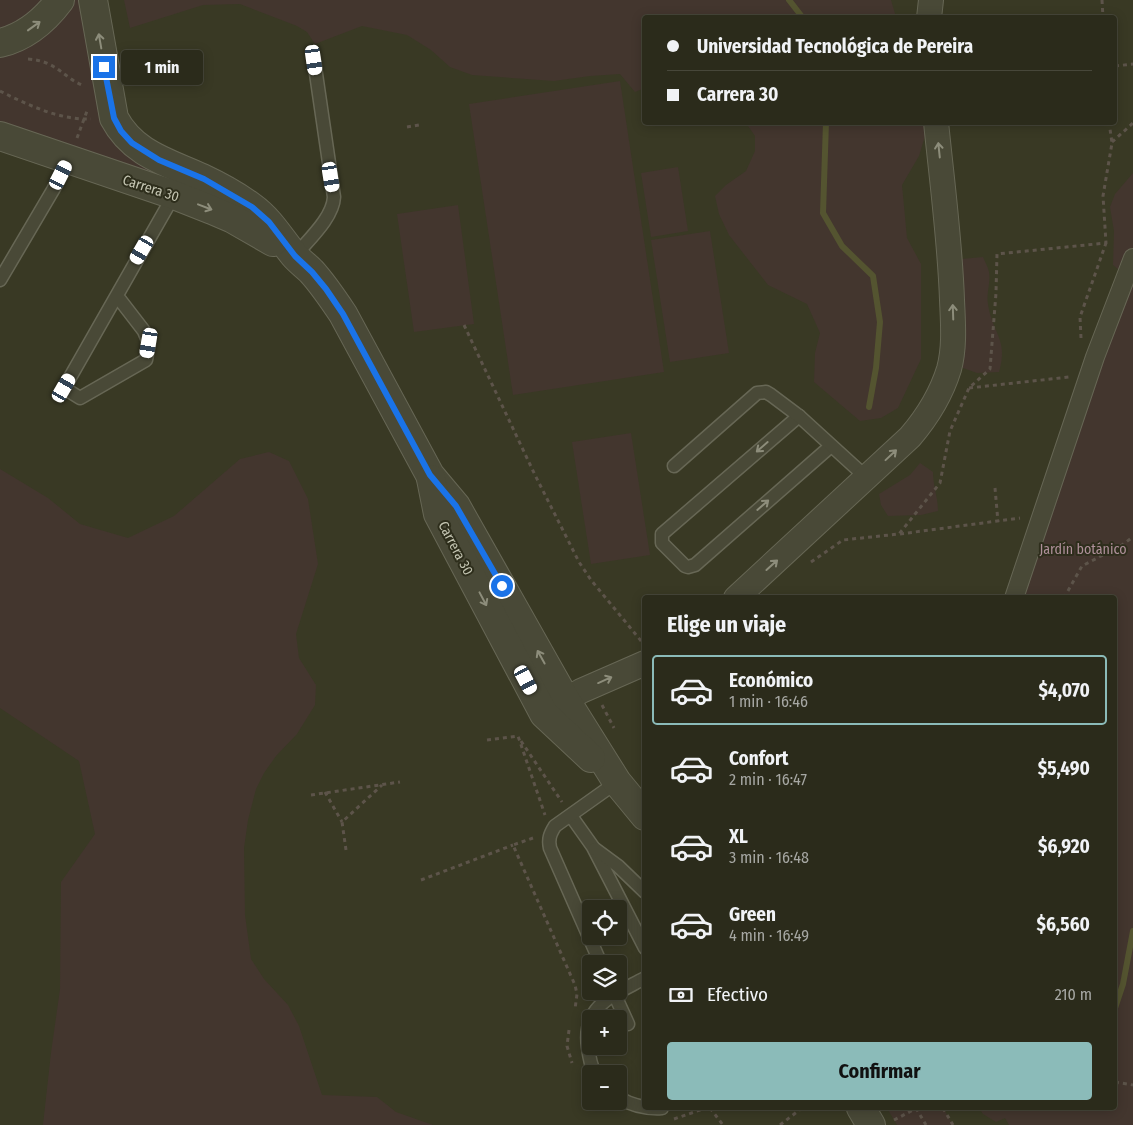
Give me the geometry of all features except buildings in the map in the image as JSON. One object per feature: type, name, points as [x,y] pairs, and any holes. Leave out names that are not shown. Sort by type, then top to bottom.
[{"type":"street","points":[[11,51],[23,34],[49,14],[60,0]]},
{"type":"street","name":"Carrera 30","points":[[93,0],[100,85],[121,131],[132,143],[159,160],[204,179],[252,207],[269,222],[295,256],[312,272],[343,314],[430,475],[456,506],[554,706],[642,812]]},
{"type":"street","points":[[929,15],[931,0]]},
{"type":"street","points":[[739,595],[910,437],[928,416],[940,394],[950,367],[954,337],[951,266],[936,125]]},
{"type":"street","name":"Carrera 30","points":[[0,136],[174,195],[233,219],[295,256]]},
{"type":"street","points":[[1015,595],[1095,357],[1133,258]]},
{"type":"street","points":[[554,706],[593,686],[640,654]]},
{"type":"street","points":[[864,1110],[882,1123]]},
{"type":"lane","points":[[295,256],[327,217],[334,203],[314,60]]},
{"type":"lane","points":[[0,280],[54,190],[69,160]]},
{"type":"lane","points":[[116,296],[144,331],[149,343],[146,360],[80,398],[64,388],[116,296],[174,195]]},
{"type":"lane","points":[[674,466],[757,393],[766,392],[799,416],[867,478]]},
{"type":"lane","points":[[799,416],[662,534],[662,543],[685,566],[695,565],[830,446]]},
{"type":"lane","points":[[597,955],[548,840],[555,826],[617,782]]},
{"type":"lane","points":[[571,816],[593,847],[642,942]]},
{"type":"lane","points":[[593,847],[618,866],[642,889]]},
{"type":"lane","points":[[627,987],[642,979]]},
{"type":"lane","points":[[592,1065],[589,1055],[587,1028],[591,1016],[605,1000]]},
{"type":"lane","points":[[617,1000],[628,1024]]},
{"type":"lane","points":[[627,1102],[642,1107]]},
{"type":"path","points":[[1102,0],[1103,15]]},
{"type":"path","points":[[11,51],[49,64],[84,86],[100,85],[69,160]]},
{"type":"path","points":[[1117,66],[1133,64]]},
{"type":"path","points":[[0,91],[44,111],[85,120],[114,118]]},
{"type":"path","points":[[1112,143],[1133,123]]},
{"type":"path","points":[[406,127],[419,125]]},
{"type":"path","points":[[1082,346],[1080,318],[1106,243]]},
{"type":"path","points":[[464,325],[535,475],[580,562],[591,580],[642,641]]},
{"type":"path","points":[[969,388],[1074,376]]},
{"type":"path","points":[[995,488],[998,522]]},
{"type":"path","points":[[899,534],[1043,515]]},
{"type":"path","points":[[1066,595],[1082,566],[1122,545],[1133,537]]},
{"type":"path","points":[[593,686],[618,736]]},
{"type":"path","points":[[487,740],[518,736]]},
{"type":"path","points":[[518,736],[571,816]]},
{"type":"path","points":[[421,880],[551,832],[518,736]]},
{"type":"path","points":[[311,795],[400,782]]},
{"type":"path","points":[[342,822],[382,784]]},
{"type":"path","points":[[325,792],[342,822],[346,850]]},
{"type":"path","points":[[514,845],[575,986],[577,1003]]},
{"type":"path","points":[[1117,1082],[1133,1085]]},
{"type":"path","points":[[678,1119],[701,1110]]},
{"type":"path","points":[[712,1110],[723,1125]]},
{"type":"path","points":[[780,1125],[799,1110]]},
{"type":"path","points":[[882,1123],[911,1110]]},
{"type":"path","points":[[917,1110],[926,1125]]},
{"type":"path","points":[[943,1110],[953,1125]]},
{"type":"green space","points":[[0,0],[93,0],[114,118],[252,207],[0,136]]},
{"type":"green space","points":[[124,0],[891,0],[895,15],[642,15],[642,89],[635,92],[620,74],[554,81],[472,75],[450,67],[431,50],[407,35],[362,26],[315,44],[307,32],[297,26],[240,4],[203,5],[130,28]]},
{"type":"green space","points":[[620,81],[664,372],[513,395],[469,104]]},
{"type":"green space","points":[[747,125],[928,125],[919,156],[902,185],[907,238],[921,264],[921,359],[898,408],[881,418],[860,421],[814,382],[815,353],[820,333],[807,304],[768,285],[729,235],[719,214],[715,196],[726,185],[746,171],[755,151],[755,136]]},
{"type":"green space","points":[[678,167],[688,231],[651,237],[641,173]]},
{"type":"green space","name":"Jardín botánico","points":[[1133,173],[1133,1125],[1009,1125],[1005,1118],[996,1122],[983,1114],[980,1110],[1117,1110],[1117,595],[1015,595],[1126,276],[1113,265],[1114,231],[1110,207],[1115,194]]},
{"type":"green space","points":[[458,205],[474,324],[414,332],[397,214]]},
{"type":"green space","points":[[710,231],[729,353],[670,362],[651,240]]},
{"type":"green space","points":[[983,257],[989,276],[988,304],[1001,344],[1002,361],[999,372],[977,373],[960,367],[961,259]]},
{"type":"green space","points":[[631,433],[650,555],[591,564],[572,442]]},
{"type":"green space","points":[[269,452],[289,461],[308,499],[318,564],[296,634],[299,658],[316,685],[315,705],[297,734],[276,756],[264,773],[256,789],[248,820],[244,848],[245,915],[251,959],[264,979],[288,1005],[299,1026],[322,1095],[377,1097],[396,1112],[433,1125],[43,1125],[60,989],[61,882],[95,834],[79,761],[0,708],[0,469],[48,498],[80,524],[128,538],[174,516],[240,459]]},
{"type":"green space","points":[[920,463],[933,472],[938,511],[921,515],[888,516],[881,505],[879,494],[910,475]]},
{"type":"green space","points":[[888,1110],[944,1110],[953,1125],[897,1125]]},
{"type":"waterway","points":[[789,0],[801,15]]},
{"type":"waterway","points":[[826,125],[823,213],[842,246],[873,276],[880,322],[876,368],[869,407]]},
{"type":"waterway","points":[[1117,1002],[1123,984],[1133,931]]},
{"type":"route","points":[[104,67],[114,118],[121,131],[132,143],[159,160],[204,179],[252,207],[269,222],[295,256],[326,289],[343,314],[430,475],[456,506],[502,586]]}]
